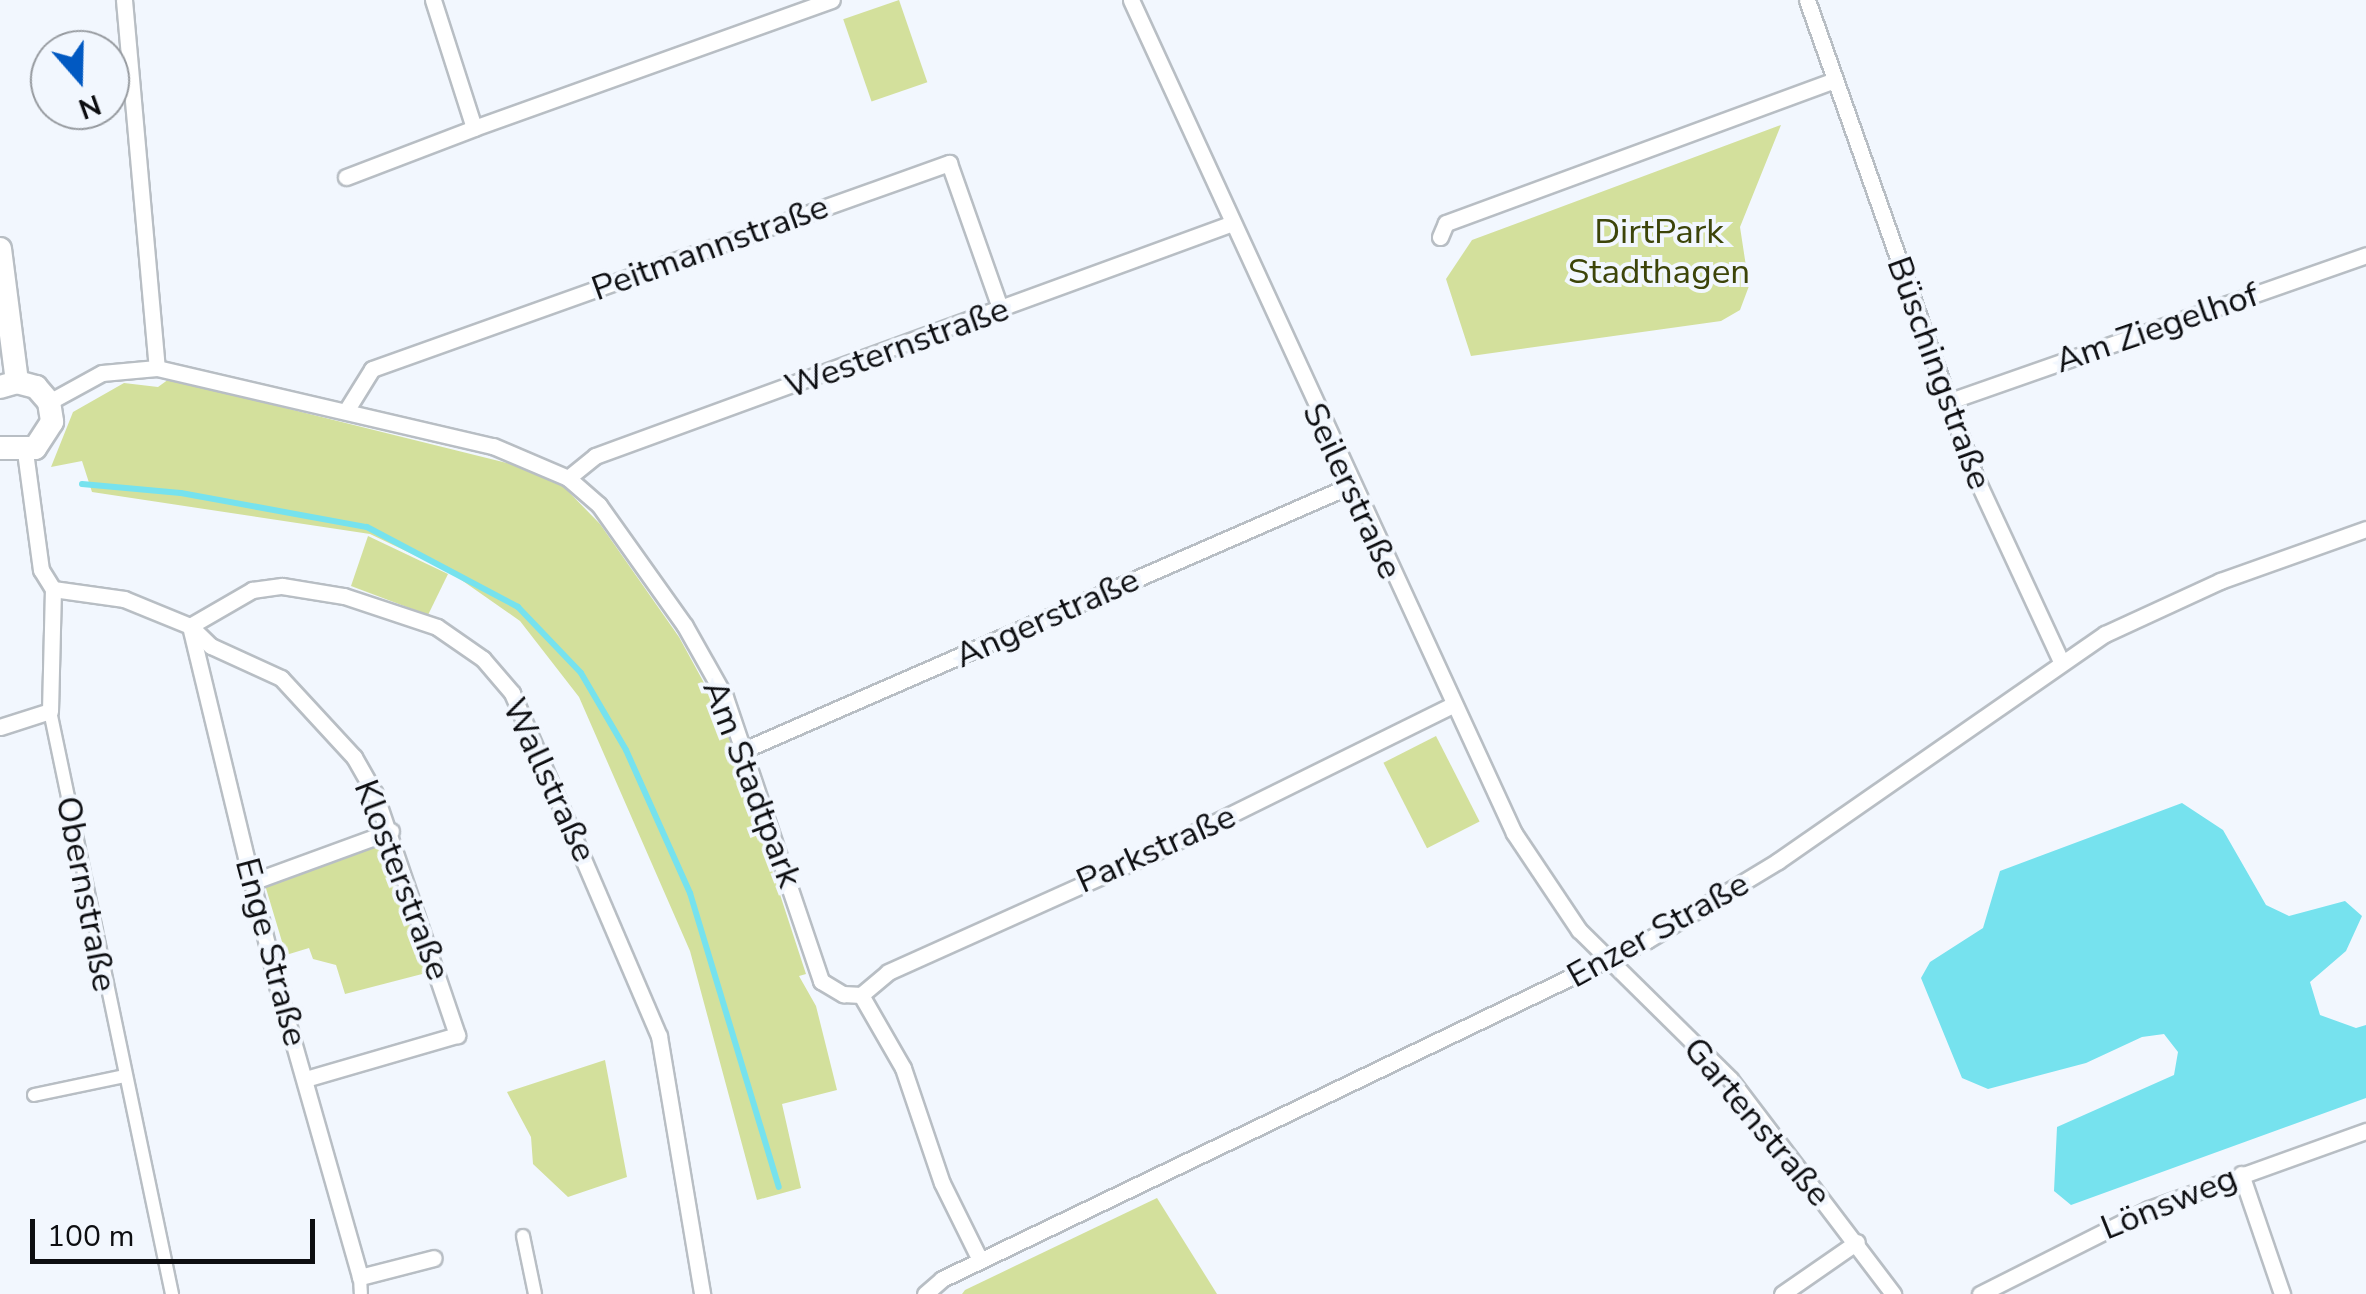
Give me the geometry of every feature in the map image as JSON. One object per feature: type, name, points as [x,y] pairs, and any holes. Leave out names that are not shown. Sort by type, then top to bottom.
[{"type":"main road","points":[[0,249],[9,384],[36,387],[49,402],[49,432],[26,452],[0,448]]},
{"type":"street","points":[[124,0],[157,368]]},
{"type":"street","points":[[433,0],[474,128]]},
{"type":"street","points":[[346,177],[832,0]]},
{"type":"street","name":"Seilerstraße","points":[[1131,0],[1452,705],[1538,874],[1609,961]]},
{"type":"street","name":"Büschingstraße","points":[[1807,0],[1947,402],[2060,659]]},
{"type":"street","points":[[1440,236],[1446,222],[1835,80]]},
{"type":"street","name":"Peitmannstraße","points":[[346,411],[372,369],[949,163],[1001,310]]},
{"type":"street","name":"Westernstraße","points":[[568,478],[595,456],[1230,224]]},
{"type":"street","name":"Am Ziegelhof","points":[[1947,402],[2366,255]]},
{"type":"street","name":"Am Stadtpark","points":[[49,402],[102,373],[157,368],[492,446],[568,478],[600,505],[685,626],[746,749],[821,981],[843,994],[862,995]]},
{"type":"street","name":"Obernstraße","points":[[26,452],[41,570],[53,589],[50,711],[172,1294]]},
{"type":"street","name":"Angerstraße","points":[[746,749],[1349,486]]},
{"type":"street","name":"Enzer Straße","points":[[925,1294],[980,1260],[1609,961],[1778,861],[2060,659],[2161,606],[2366,528]]},
{"type":"street","name":"Wallstraße","points":[[190,626],[252,590],[282,586],[344,596],[437,628],[483,659],[512,693],[659,1036],[702,1294]]},
{"type":"street","points":[[53,589],[124,600],[190,626]]},
{"type":"street","name":"Klosterstraße","points":[[190,626],[211,646],[280,678],[326,722],[354,757],[391,831],[456,1028],[306,1079]]},
{"type":"street","name":"Enge Straße","points":[[190,626],[252,882],[361,1286],[434,1258]]},
{"type":"street","name":"Parkstraße","points":[[862,995],[888,972],[1153,852],[1452,705]]},
{"type":"street","points":[[0,726],[50,711]]},
{"type":"street","points":[[252,882],[391,831]]},
{"type":"street","name":"Gartenstraße","points":[[1609,961],[1730,1080],[1894,1294]]},
{"type":"street","points":[[862,995],[903,1068],[942,1182],[980,1260]]},
{"type":"street","points":[[34,1095],[124,1076]]},
{"type":"street","name":"Lönsweg","points":[[1980,1294],[2074,1242],[2241,1174],[2366,1131]]},
{"type":"street","points":[[2241,1174],[2282,1294]]},
{"type":"street","points":[[522,1236],[535,1294]]},
{"type":"street","points":[[1782,1294],[1857,1242]]},
{"type":"green space","points":[[899,0],[927,82],[872,101],[843,19]]},
{"type":"green space","name":"DirtPark Stadthagen","points":[[1781,125],[1740,227],[1749,286],[1740,310],[1721,321],[1471,356],[1446,279],[1472,240]]},
{"type":"green space","points":[[169,379],[531,469],[560,483],[600,524],[679,637],[721,714],[806,974],[799,976],[816,1006],[837,1090],[782,1104],[801,1188],[757,1200],[690,951],[579,697],[520,621],[450,572],[370,534],[92,492],[82,461],[51,467],[73,412],[124,383],[158,387]]},
{"type":"green space","points":[[368,536],[448,574],[428,615],[351,586]]},
{"type":"green space","points":[[1436,736],[1480,822],[1427,848],[1383,763]]},
{"type":"green space","points":[[369,846],[385,852],[426,973],[345,994],[336,965],[313,959],[309,948],[286,955],[265,885]]},
{"type":"green space","points":[[605,1060],[627,1177],[568,1197],[533,1164],[531,1137],[507,1092]]},
{"type":"green space","points":[[1157,1198],[1217,1294],[962,1294],[965,1290]]},
{"type":"water","points":[[2182,803],[2223,830],[2266,905],[2289,916],[2345,901],[2362,916],[2346,951],[2310,982],[2320,1015],[2356,1028],[2366,1025],[2366,1098],[2071,1205],[2054,1191],[2057,1127],[2174,1075],[2178,1052],[2164,1034],[2142,1037],[2086,1063],[1988,1089],[1962,1078],[1921,978],[1930,962],[1983,928],[2000,871]]},
{"type":"waterway","points":[[82,484],[181,493],[367,527],[518,607],[581,673],[626,750],[690,893],[779,1187]]}]
